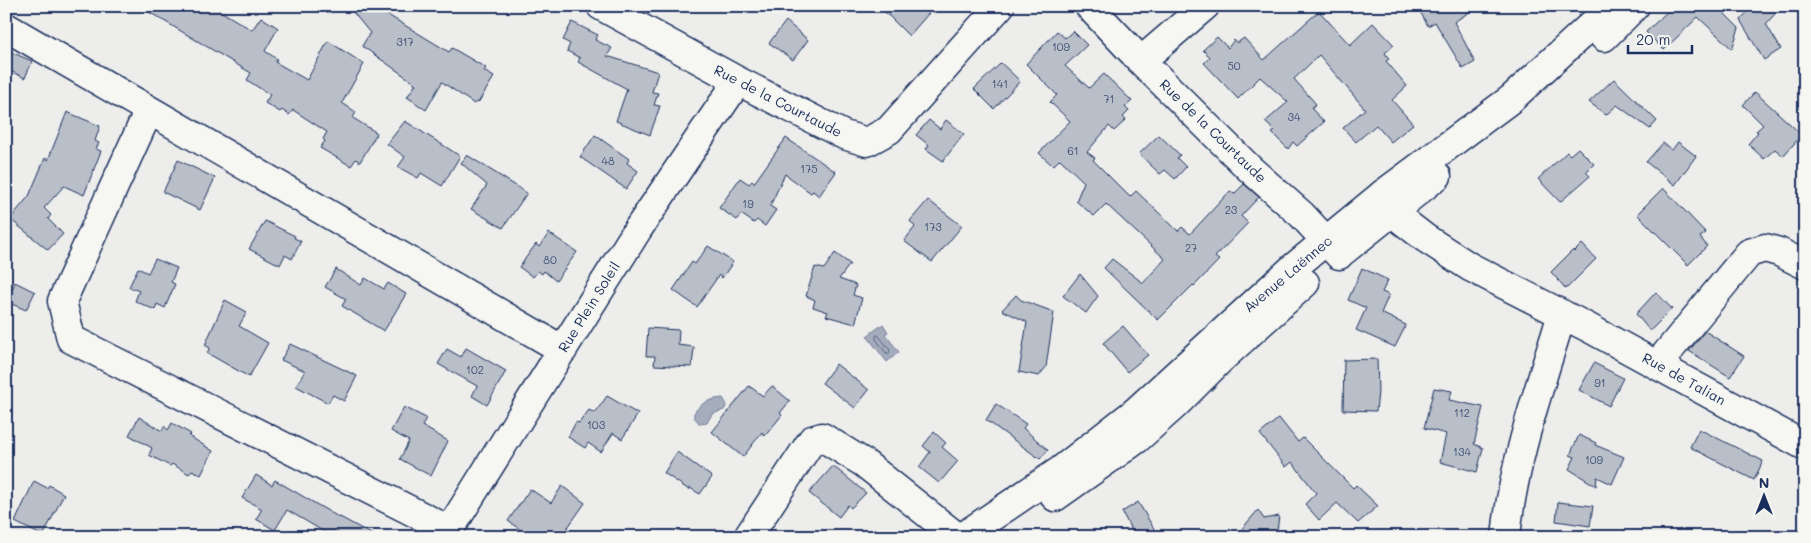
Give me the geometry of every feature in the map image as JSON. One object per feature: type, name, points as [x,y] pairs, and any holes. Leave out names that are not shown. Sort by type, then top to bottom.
[{"type":"street","name":"Rue de la Courtaude","points":[[601,6],[738,81],[844,135],[867,142],[889,130],[1000,6]]},
{"type":"street","name":"Rue de la Courtaude","points":[[1089,6],[1250,169],[1302,215],[1332,248]]},
{"type":"street","points":[[1142,61],[1205,6]]},
{"type":"street","name":"Avenue Laënnec","points":[[962,537],[1061,470],[1135,412],[1260,297],[1332,248],[1389,202],[1511,99],[1612,6]]},
{"type":"street","name":"Avenue Laënnec","points":[[1389,202],[1506,123],[1598,42],[1635,6]]},
{"type":"street","points":[[6,27],[563,350]]},
{"type":"street","name":"Rue Plein Soleil","points":[[447,534],[638,229],[738,81]]},
{"type":"street","points":[[149,110],[62,301],[71,339],[447,534]]},
{"type":"street","name":"Rue de Talian","points":[[1389,202],[1403,221],[1425,238],[1470,266],[1657,364],[1805,446]]},
{"type":"street","name":"Avenue Laënnec","points":[[996,537],[1137,438],[1174,406],[1271,313],[1332,248]]},
{"type":"street","points":[[1657,364],[1749,253],[1765,248],[1805,265]]},
{"type":"street","points":[[1506,537],[1508,512],[1524,442],[1562,314]]},
{"type":"street","points":[[748,537],[812,440],[822,437],[864,463],[957,537]]},
{"type":"water","points":[[883,324],[888,332],[885,334],[899,352],[887,362],[867,336]]},
{"type":"water","points":[[723,398],[727,405],[724,410],[712,414],[707,423],[700,424],[694,417],[697,409],[714,399]]},
{"type":"building","points":[[139,6],[212,6],[252,30],[261,17],[278,28],[265,51],[277,59],[275,62],[307,80],[328,41],[364,64],[342,103],[356,112],[353,118],[377,133],[360,162],[356,159],[351,166],[320,148],[325,141],[323,139],[327,132],[293,110],[289,115],[265,103],[270,95],[247,80],[251,73]]},
{"type":"building","points":[[348,6],[373,6],[449,52],[452,48],[486,68],[484,71],[494,77],[478,103],[474,104],[442,82],[426,110],[407,97],[416,84],[362,46],[370,33]]},
{"type":"building","points":[[879,6],[935,6],[909,36]]},
{"type":"building","points":[[1417,6],[1479,6],[1454,22],[1475,62],[1463,69],[1435,22],[1428,26]]},
{"type":"building","points":[[1673,6],[1717,6],[1739,28],[1732,49],[1698,17],[1664,50],[1646,32]]},
{"type":"building","points":[[1753,6],[1782,6],[1766,24],[1781,49],[1764,60],[1740,20]]},
{"type":"building","points":[[1319,11],[1350,45],[1373,23],[1394,45],[1385,53],[1389,59],[1386,61],[1407,86],[1392,100],[1413,124],[1391,142],[1376,125],[1356,142],[1343,128],[1365,109],[1319,55],[1294,79],[1316,104],[1311,108],[1324,122],[1297,146],[1293,142],[1288,149],[1272,133],[1275,131],[1265,122],[1288,102],[1260,77],[1238,99],[1204,63],[1210,57],[1203,50],[1217,37],[1228,48],[1234,40],[1237,43],[1244,38],[1264,60]]},
{"type":"building","points":[[786,21],[808,40],[793,60],[769,43]]},
{"type":"building","points":[[572,22],[598,35],[595,40],[612,48],[607,56],[658,72],[652,92],[658,93],[654,105],[660,106],[650,135],[616,121],[627,89],[578,62],[580,58],[567,51],[570,44],[563,40]]},
{"type":"building","points":[[1057,31],[1065,38],[1073,31],[1087,45],[1065,66],[1089,88],[1104,74],[1132,101],[1125,107],[1129,111],[1123,117],[1126,120],[1114,131],[1109,126],[1087,152],[1095,158],[1093,160],[1130,197],[1136,191],[1178,231],[1182,227],[1190,234],[1230,191],[1234,194],[1244,184],[1259,197],[1241,216],[1248,223],[1215,257],[1219,260],[1158,320],[1104,268],[1112,259],[1143,283],[1165,259],[1106,204],[1094,216],[1076,201],[1084,182],[1060,159],[1053,166],[1039,153],[1070,121],[1050,102],[1057,95],[1026,64]]},
{"type":"building","points":[[6,50],[32,61],[25,78],[6,69]]},
{"type":"building","points":[[1001,63],[1020,81],[994,109],[974,89]]},
{"type":"building","points":[[1614,79],[1657,121],[1650,129],[1617,105],[1606,115],[1589,102]]},
{"type":"building","points":[[1755,92],[1802,135],[1783,156],[1775,149],[1764,159],[1748,144],[1758,132],[1756,131],[1763,125],[1743,105]]},
{"type":"building","points":[[67,112],[100,126],[95,141],[99,143],[96,149],[101,151],[84,195],[64,186],[44,208],[51,215],[48,219],[63,234],[48,250],[10,219],[29,196],[45,158],[48,160]]},
{"type":"building","points":[[929,120],[940,129],[946,120],[964,134],[943,161],[926,149],[929,145],[916,135]]},
{"type":"building","points":[[405,121],[460,156],[442,186],[421,173],[418,178],[398,167],[405,157],[387,144]]},
{"type":"building","points":[[595,135],[629,159],[627,163],[638,171],[626,189],[580,157]]},
{"type":"building","points":[[1159,135],[1180,155],[1177,158],[1186,167],[1175,179],[1165,170],[1160,174],[1139,154]]},
{"type":"building","points":[[786,138],[836,172],[819,196],[813,191],[811,193],[785,174],[770,206],[776,210],[765,226],[757,220],[754,223],[741,214],[737,220],[719,208],[740,178],[749,184],[752,181],[754,183]]},
{"type":"building","points":[[1678,142],[1696,156],[1675,185],[1646,162],[1663,143],[1672,150]]},
{"type":"building","points":[[1578,148],[1594,164],[1586,172],[1590,176],[1560,202],[1538,179],[1567,152],[1570,155]]},
{"type":"building","points":[[467,155],[527,193],[503,228],[471,209],[487,185],[461,163]]},
{"type":"building","points":[[178,160],[215,178],[200,210],[163,192]]},
{"type":"building","points":[[1663,188],[1706,233],[1700,237],[1707,246],[1688,265],[1637,214]]},
{"type":"building","points":[[928,200],[962,226],[932,262],[904,241],[915,227],[910,221]]},
{"type":"building","points":[[265,221],[301,241],[292,259],[285,255],[280,265],[249,249]]},
{"type":"building","points":[[549,233],[577,252],[556,281],[544,271],[542,274],[538,271],[533,277],[519,267],[536,244],[539,247]]},
{"type":"building","points":[[1582,244],[1596,259],[1566,289],[1551,272],[1573,250],[1574,252]]},
{"type":"building","points":[[708,246],[733,262],[722,278],[719,275],[697,307],[673,290],[692,262],[695,264]]},
{"type":"building","points":[[835,253],[850,264],[839,279],[856,285],[853,295],[862,298],[855,324],[826,316],[828,312],[813,307],[815,300],[806,296],[815,267],[824,269]]},
{"type":"building","points":[[155,259],[177,268],[171,282],[175,284],[165,308],[157,304],[155,310],[135,301],[139,291],[129,287],[138,268],[148,273]]},
{"type":"building","points":[[1362,268],[1388,280],[1382,292],[1389,295],[1381,313],[1406,325],[1395,347],[1356,330],[1366,308],[1348,300]]},
{"type":"building","points":[[336,269],[361,285],[365,278],[384,289],[388,283],[406,294],[384,331],[342,306],[346,299],[325,287]]},
{"type":"building","points":[[1080,274],[1098,296],[1086,313],[1063,296]]},
{"type":"building","points":[[15,282],[35,292],[26,310],[7,302]]},
{"type":"building","points":[[1656,292],[1672,309],[1650,331],[1636,314]]},
{"type":"building","points":[[1016,295],[1021,300],[1054,312],[1046,367],[1039,376],[1019,372],[1027,322],[1002,310]]},
{"type":"building","points":[[225,300],[247,312],[239,326],[268,343],[249,377],[207,353],[210,348],[205,345]]},
{"type":"building","points":[[1123,326],[1148,355],[1127,372],[1103,343]]},
{"type":"building","points":[[648,328],[679,330],[678,345],[694,347],[692,367],[654,365],[655,356],[646,356]]},
{"type":"building","points":[[1705,331],[1744,356],[1730,377],[1689,351]]},
{"type":"building","points":[[290,344],[357,376],[344,401],[333,395],[328,403],[296,386],[305,371],[281,360]]},
{"type":"building","points":[[466,348],[506,371],[487,405],[472,396],[477,386],[438,364],[447,349],[461,357]]},
{"type":"building","points":[[1377,359],[1378,392],[1376,411],[1343,410],[1344,360]]},
{"type":"building","points":[[1594,363],[1623,378],[1609,406],[1579,390]]},
{"type":"building","points":[[836,364],[869,390],[855,408],[822,383]]},
{"type":"building","points":[[749,386],[763,396],[772,386],[790,401],[780,413],[782,415],[765,436],[762,432],[743,457],[712,432]]},
{"type":"building","points":[[1434,388],[1452,391],[1449,400],[1483,407],[1474,444],[1483,448],[1477,472],[1440,462],[1446,434],[1424,428]]},
{"type":"building","points":[[607,396],[638,414],[622,439],[613,433],[601,452],[588,443],[585,448],[568,437],[576,422],[579,423],[589,410],[595,413]]},
{"type":"building","points":[[996,404],[1026,424],[1023,428],[1048,450],[1040,459],[986,420]]},
{"type":"building","points":[[404,407],[426,418],[422,426],[448,441],[431,476],[400,459],[409,441],[391,431]]},
{"type":"building","points":[[139,417],[162,431],[164,426],[168,430],[172,423],[191,434],[189,436],[213,451],[201,475],[192,470],[189,474],[172,464],[170,466],[149,455],[152,448],[129,435]]},
{"type":"building","points":[[1279,418],[1298,442],[1303,438],[1353,488],[1356,485],[1378,506],[1358,523],[1337,503],[1319,520],[1305,504],[1316,493],[1292,462],[1286,467],[1260,434]]},
{"type":"building","points":[[1699,429],[1763,461],[1754,480],[1690,447]]},
{"type":"building","points":[[934,432],[946,443],[942,447],[958,461],[939,483],[919,467],[930,452],[923,446]]},
{"type":"building","points":[[1579,435],[1596,443],[1595,445],[1624,457],[1612,484],[1597,477],[1596,486],[1569,469],[1575,457],[1570,455]]},
{"type":"building","points":[[677,452],[712,477],[700,494],[690,488],[689,490],[664,473]]},
{"type":"building","points":[[833,466],[866,493],[851,508],[848,505],[839,517],[809,493]]},
{"type":"building","points":[[256,475],[272,485],[275,480],[377,537],[333,537],[287,510],[275,530],[256,519],[262,509],[242,498]]},
{"type":"building","points":[[34,481],[47,488],[49,485],[64,494],[43,536],[15,522]]},
{"type":"building","points":[[562,486],[585,503],[561,537],[531,537],[508,521],[530,489],[551,503]]},
{"type":"building","points":[[1138,502],[1159,537],[1135,537],[1122,512]]},
{"type":"building","points":[[1558,502],[1593,506],[1590,526],[1556,521]]},
{"type":"building","points":[[1258,510],[1264,519],[1279,516],[1277,531],[1273,537],[1235,537]]}]
